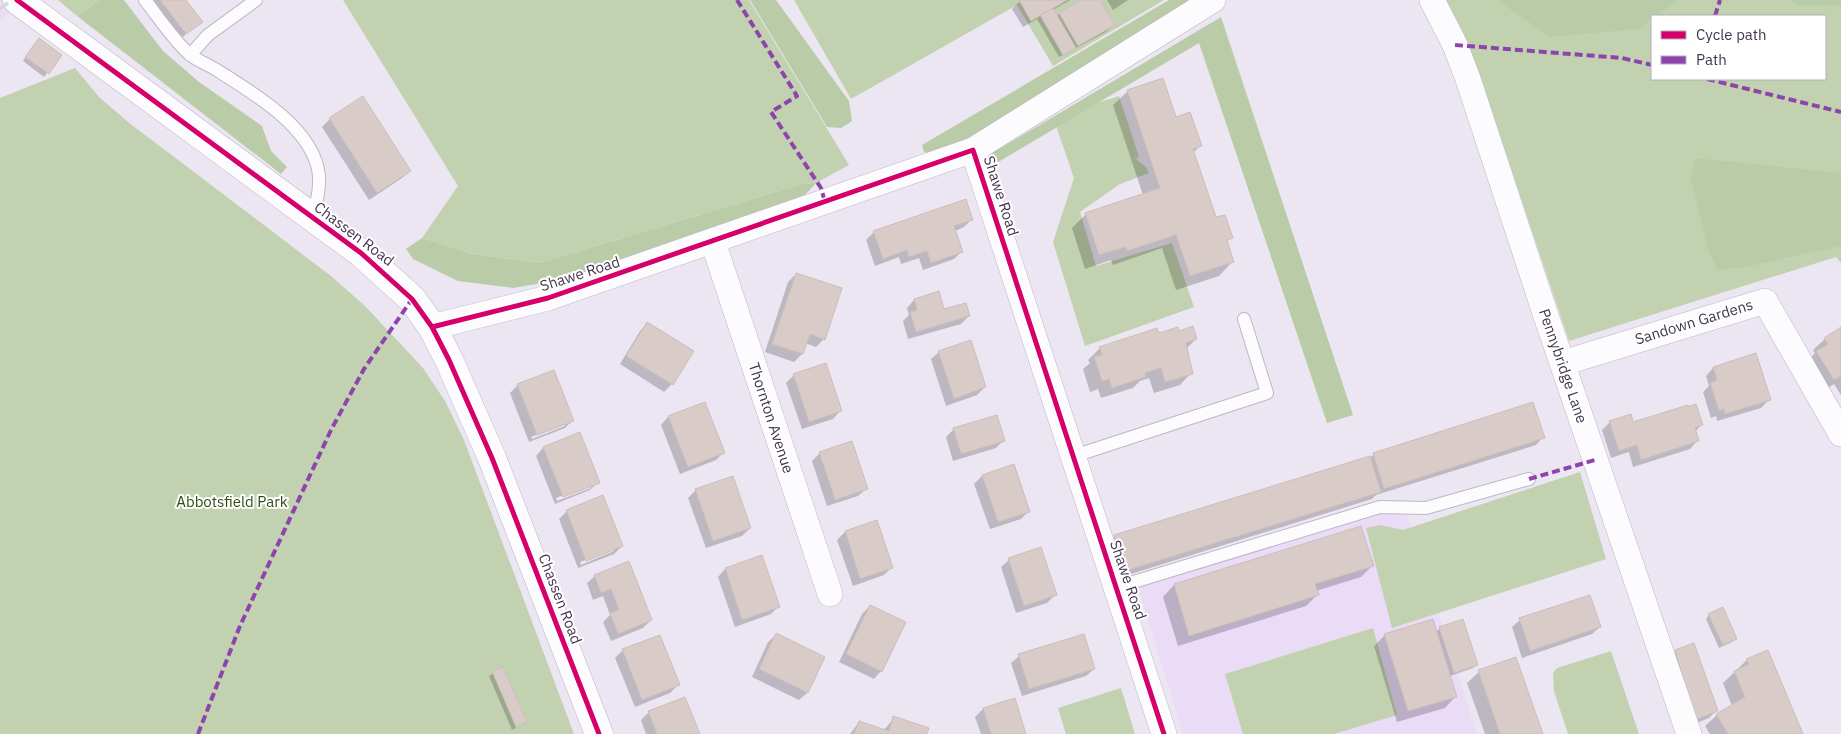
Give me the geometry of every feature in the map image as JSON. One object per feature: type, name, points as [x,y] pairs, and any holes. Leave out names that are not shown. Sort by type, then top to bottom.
[{"type":"street","name":"Chassen Road","points":[[17,0],[388,275],[412,299],[432,327],[492,458],[599,734]]},
{"type":"street","points":[[973,150],[1213,0]]},
{"type":"street","name":"Pennybridge Lane","points":[[1432,0],[1455,45],[1468,79],[1562,363],[1689,734]]},
{"type":"street","name":"Shawe Road","points":[[432,327],[548,298],[973,150],[1164,734]]},
{"type":"street","name":"Thornton Avenue","points":[[713,242],[830,594]]},
{"type":"street","name":"Sandown Gardens","points":[[1562,363],[1765,301],[1841,434]]},
{"type":"lane","points":[[145,0],[175,40],[190,55],[266,103],[301,134],[312,154],[319,175],[318,196],[312,218]]},
{"type":"lane","points":[[190,55],[208,35],[256,0]]},
{"type":"lane","points":[[1074,456],[1267,393],[1244,319]]},
{"type":"lane","points":[[1117,587],[1380,507],[1426,508],[1529,479]]},
{"type":"shaded area","points":[[0,0],[28,0],[0,20]]},
{"type":"shaded area","points":[[1404,506],[1477,734],[1183,734],[1138,587]]},
{"type":"green space","points":[[58,0],[99,0],[77,16]]},
{"type":"green space","points":[[99,0],[124,0],[163,51],[199,82],[262,126],[271,151],[287,167],[281,174],[77,16]]},
{"type":"green space","points":[[343,0],[749,0],[849,165],[816,183],[802,184],[539,263],[472,254],[422,238],[458,186]]},
{"type":"green space","points":[[750,0],[776,0],[849,101],[852,121],[841,128],[827,127]]},
{"type":"green space","points":[[794,0],[1164,0],[1053,66],[1017,5],[851,99]]},
{"type":"green space","points":[[1169,0],[1199,0],[968,142],[939,155],[924,152],[922,145]]},
{"type":"green space","points":[[1445,0],[1841,0],[1841,263],[1836,257],[1569,341],[1491,109]]},
{"type":"green space","points":[[1497,0],[1679,0],[1657,15],[1651,15],[1651,20],[1638,29],[1550,37]]},
{"type":"green space","points":[[1790,0],[1841,0],[1841,6],[1800,5]]},
{"type":"green space","points":[[1221,17],[1353,415],[1327,423],[1199,43],[995,164],[984,158]]},
{"type":"green space","name":"Abbotsfield Park","points":[[75,68],[99,97],[128,122],[331,276],[365,306],[423,368],[445,401],[464,440],[574,734],[0,734],[0,98]]},
{"type":"green space","points":[[1119,96],[1139,157],[1135,158],[1146,167],[1149,173],[1120,184],[1080,212],[1096,266],[1172,243],[1194,307],[1085,346],[1053,242],[1074,178],[1053,117]]},
{"type":"green space","points":[[1695,158],[1841,173],[1841,246],[1745,267],[1718,270],[1708,250],[1690,178]]},
{"type":"green space","points":[[816,183],[804,196],[588,275],[513,288],[458,281],[413,259],[406,249],[422,238],[472,254],[539,263],[802,184]]},
{"type":"green space","points":[[1580,472],[1606,559],[1392,628],[1366,528],[1381,525],[1403,530]]},
{"type":"green space","points":[[1373,628],[1397,715],[1334,734],[1243,734],[1225,674]]},
{"type":"green space","points":[[1611,651],[1639,734],[1568,734],[1554,691],[1553,673],[1557,668]]},
{"type":"green space","points":[[1121,688],[1135,734],[1066,734],[1058,708]]},
{"type":"building","points":[[160,0],[186,0],[203,22],[186,34]]},
{"type":"building","points":[[1019,0],[1067,0],[1031,21]]},
{"type":"building","points":[[1080,0],[1100,0],[1115,25],[1078,46],[1059,13]]},
{"type":"building","points":[[1053,8],[1076,48],[1063,55],[1040,15]]},
{"type":"building","points":[[39,38],[62,55],[49,74],[25,57]]},
{"type":"building","points":[[1163,78],[1176,117],[1190,112],[1202,146],[1193,149],[1216,217],[1225,215],[1233,238],[1227,240],[1234,262],[1190,276],[1176,235],[1127,251],[1126,247],[1099,255],[1085,213],[1160,188],[1127,90]]},
{"type":"building","points":[[363,96],[411,171],[377,193],[329,118]]},
{"type":"building","points":[[966,199],[973,220],[954,226],[963,252],[931,263],[927,251],[909,257],[907,250],[883,259],[873,231]]},
{"type":"building","points":[[796,273],[842,288],[825,340],[810,334],[803,354],[772,344]]},
{"type":"building","points":[[939,291],[944,309],[966,303],[970,316],[916,332],[910,312],[917,310],[914,299]]},
{"type":"building","points":[[647,322],[694,351],[673,385],[626,356]]},
{"type":"building","points":[[1193,326],[1197,339],[1186,343],[1193,374],[1165,382],[1161,368],[1145,373],[1146,377],[1112,388],[1109,379],[1102,381],[1094,357],[1102,355],[1099,347],[1157,328],[1159,333],[1178,327],[1179,331]]},
{"type":"building","points":[[1841,327],[1841,376],[1834,380],[1816,351],[1828,344],[1824,338]]},
{"type":"building","points":[[971,340],[986,387],[954,399],[938,351]]},
{"type":"building","points":[[1756,353],[1771,400],[1725,414],[1724,409],[1719,411],[1710,383],[1717,380],[1713,367]]},
{"type":"building","points":[[826,363],[842,411],[809,422],[793,374]]},
{"type":"building","points":[[554,370],[574,421],[537,435],[517,384]]},
{"type":"building","points":[[705,402],[725,453],[688,467],[668,416]]},
{"type":"building","points":[[1533,402],[1545,438],[1384,489],[1373,453]]},
{"type":"building","points":[[1696,404],[1703,425],[1695,428],[1699,441],[1641,460],[1637,445],[1619,451],[1609,421],[1631,414],[1633,422]]},
{"type":"building","points":[[997,415],[1005,441],[961,454],[953,428]]},
{"type":"building","points":[[580,432],[600,483],[563,497],[543,447]]},
{"type":"building","points":[[852,441],[868,489],[835,500],[819,452]]},
{"type":"building","points":[[1370,456],[1381,492],[1125,571],[1114,535]]},
{"type":"building","points":[[1014,464],[1030,512],[998,522],[982,475]]},
{"type":"building","points":[[733,476],[751,528],[713,541],[695,489]]},
{"type":"building","points":[[603,495],[623,546],[586,561],[566,510]]},
{"type":"building","points":[[877,520],[893,568],[860,579],[845,531]]},
{"type":"building","points":[[1361,526],[1374,566],[1315,584],[1319,595],[1189,636],[1174,584]]},
{"type":"building","points":[[1041,547],[1057,595],[1024,606],[1008,558]]},
{"type":"building","points":[[762,555],[780,607],[742,620],[725,568]]},
{"type":"building","points":[[629,561],[652,620],[618,634],[610,613],[619,610],[611,589],[601,593],[594,575]]},
{"type":"building","points":[[1590,595],[1601,627],[1530,651],[1519,618]]},
{"type":"building","points":[[870,605],[906,622],[882,672],[846,654]]},
{"type":"building","points":[[1723,607],[1737,639],[1723,645],[1708,614]]},
{"type":"building","points":[[1433,619],[1457,697],[1408,711],[1384,634]]},
{"type":"building","points":[[1463,619],[1478,665],[1454,673],[1439,627]]},
{"type":"building","points":[[776,633],[825,657],[808,693],[759,669]]},
{"type":"building","points":[[1084,634],[1095,669],[1029,689],[1018,654]]},
{"type":"building","points":[[660,635],[680,685],[642,700],[622,649]]},
{"type":"building","points":[[1694,643],[1718,711],[1695,720],[1675,650]]},
{"type":"building","points":[[1768,650],[1803,734],[1728,734],[1716,714],[1745,697],[1734,671],[1749,664],[1746,659]]},
{"type":"building","points":[[1516,657],[1543,734],[1500,734],[1478,670]]},
{"type":"building","points":[[503,667],[527,722],[516,727],[492,671]]},
{"type":"building","points":[[685,697],[700,734],[657,734],[648,711]]},
{"type":"building","points":[[1015,698],[1026,734],[991,734],[983,708]]},
{"type":"building","points":[[893,716],[929,728],[927,734],[854,734],[859,721],[889,731]]},
{"type":"railway","points":[[0,9],[12,0]]},
{"type":"marked path","points":[[737,0],[797,96],[771,112],[821,188],[825,202]]},
{"type":"marked path","points":[[1715,15],[1720,0]]},
{"type":"marked path","points":[[1455,45],[1622,58],[1651,65]]},
{"type":"marked path","points":[[1711,80],[1841,112]]},
{"type":"marked path","points":[[198,734],[240,626],[331,430],[364,369],[412,299]]},
{"type":"marked path","points":[[1529,479],[1595,460]]},
{"type":"cycle path","points":[[17,0],[361,253],[412,299],[432,327],[449,360],[492,458],[599,734]]},
{"type":"cycle path","points":[[432,327],[548,298],[973,150],[1164,734]]}]
